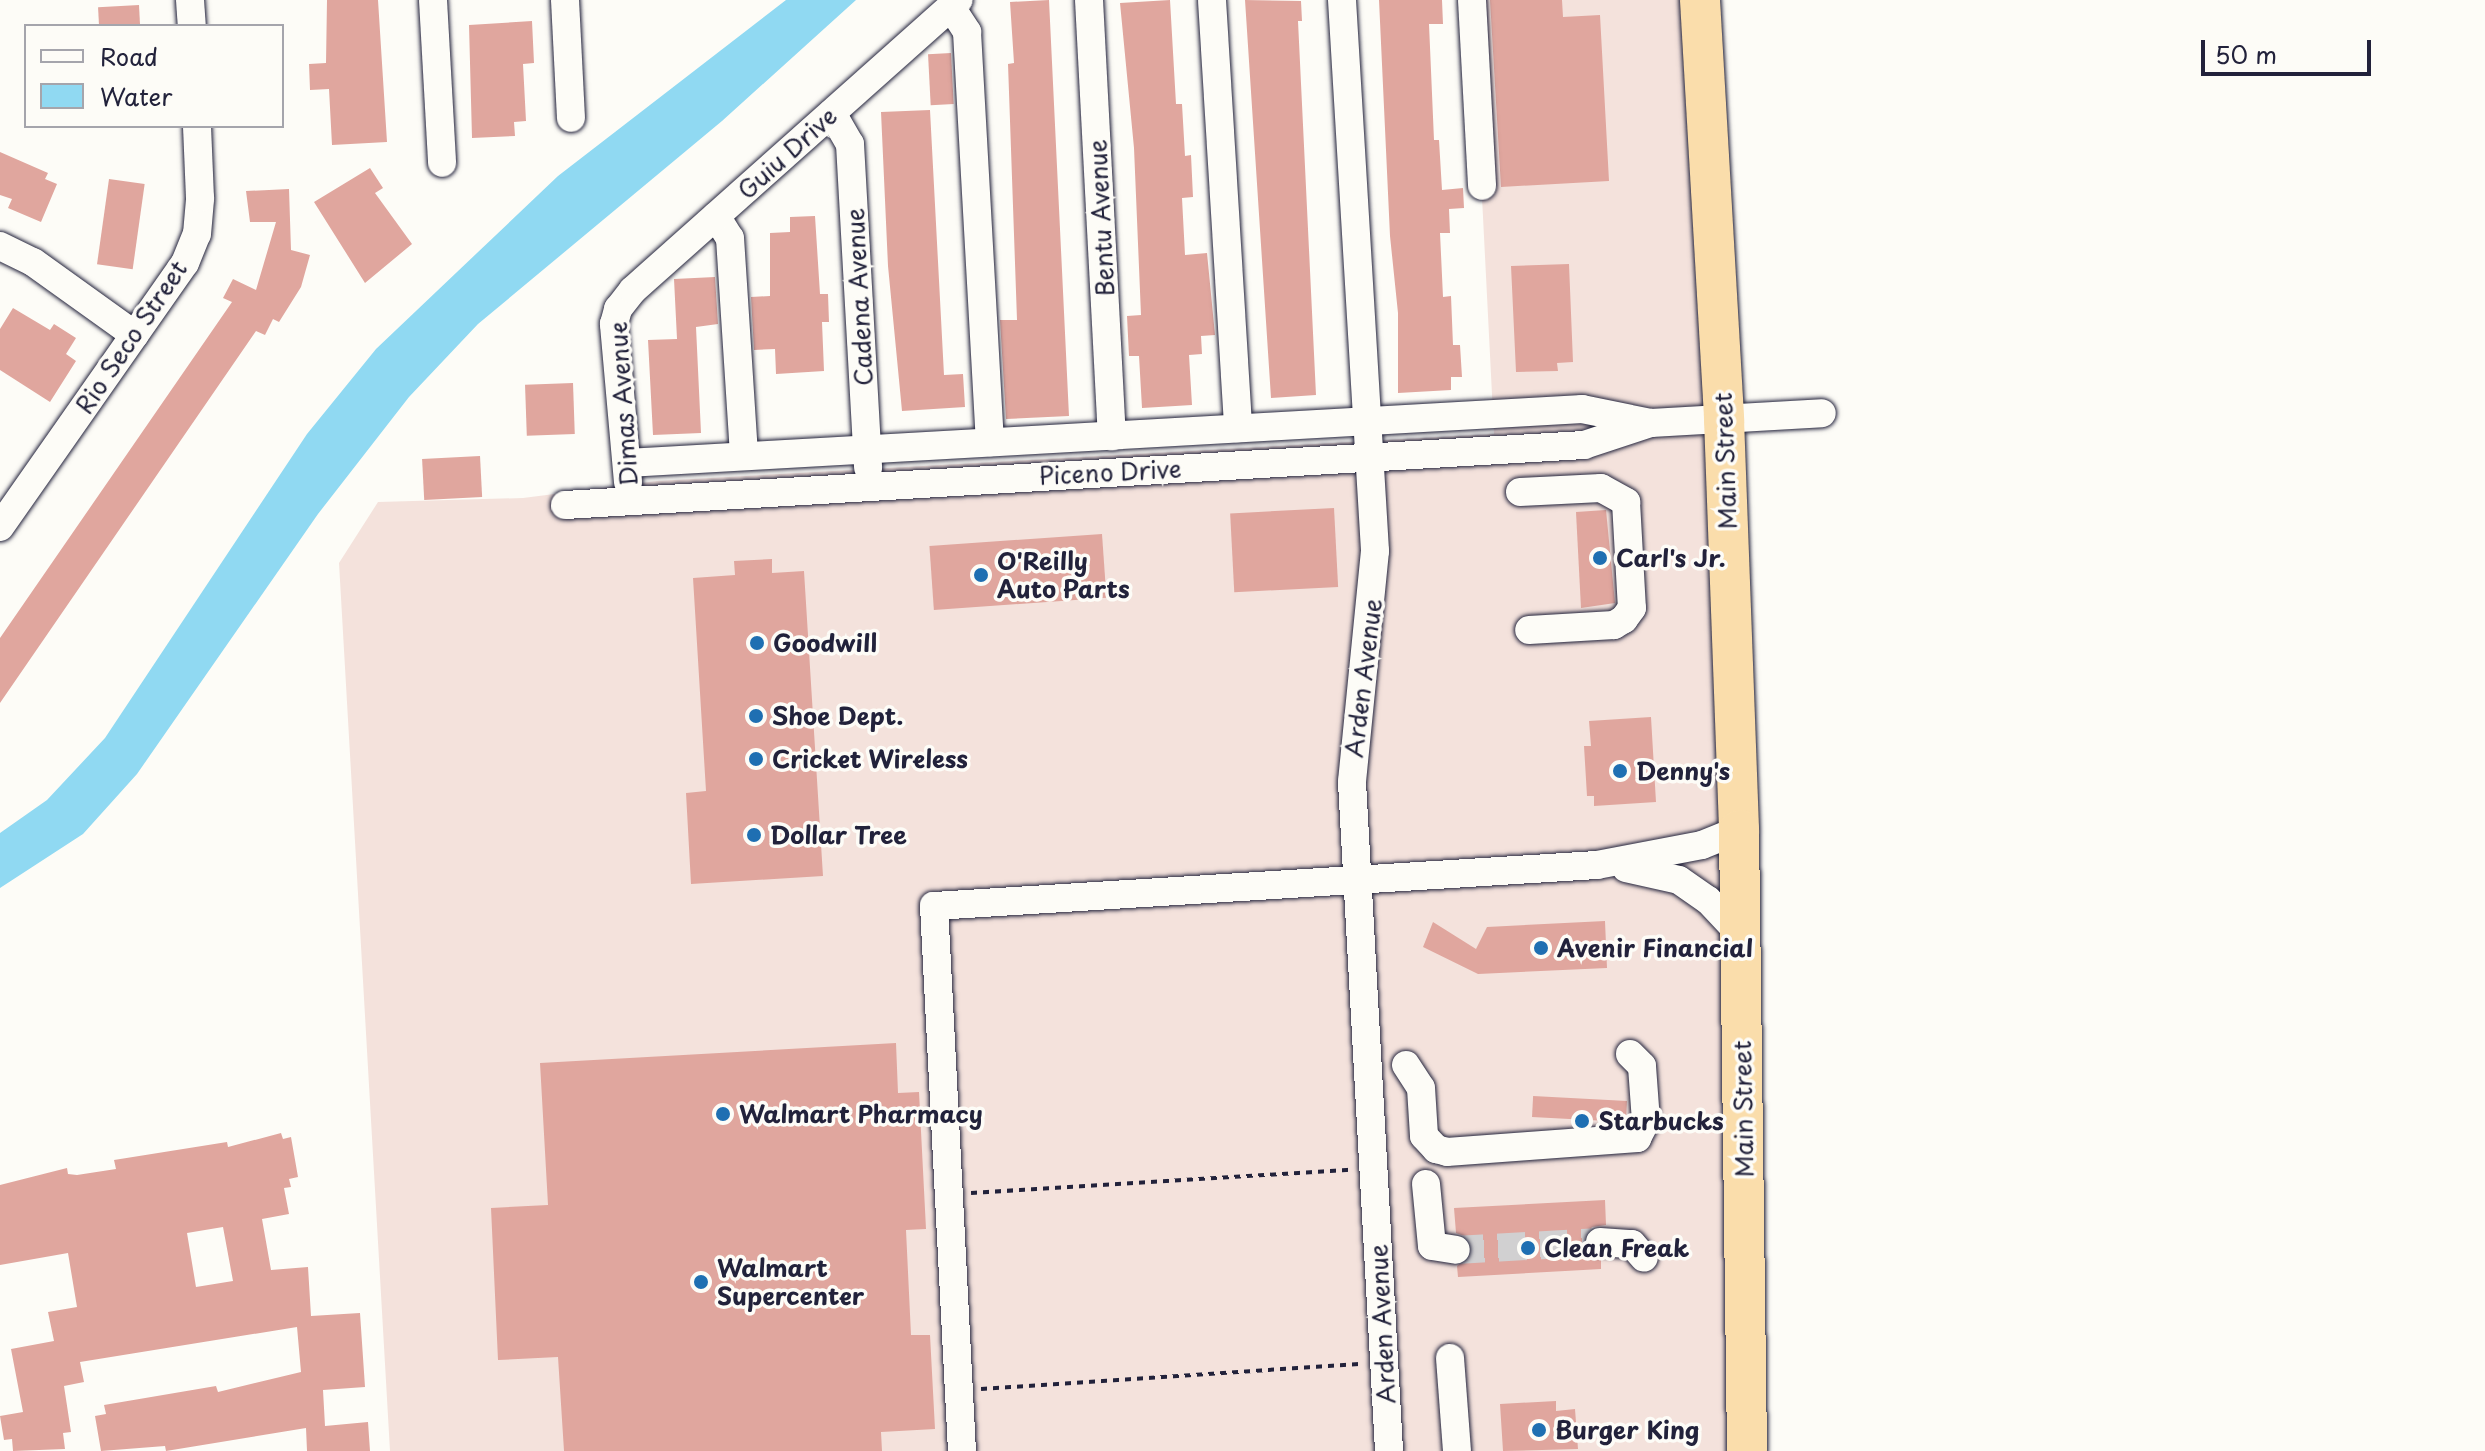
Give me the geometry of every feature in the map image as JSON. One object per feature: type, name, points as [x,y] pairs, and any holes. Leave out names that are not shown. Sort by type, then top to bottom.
[{"type":"highway","name":"Main Street","points":[[1700,0],[1724,419],[1739,830],[1747,1451]]},
{"type":"street","points":[[190,0],[192,24]]},
{"type":"street","points":[[433,0],[442,163]]},
{"type":"street","points":[[565,0],[571,118]]},
{"type":"street","name":"Bentu Avenue","points":[[1089,0],[1112,436]]},
{"type":"street","points":[[1212,0],[1238,428]]},
{"type":"street","name":"Arden Avenue","points":[[1342,0],[1370,457],[1374,592],[1351,761],[1389,1451]]},
{"type":"street","points":[[1472,0],[1482,186]]},
{"type":"street","points":[[955,4],[967,32],[990,442]]},
{"type":"street","name":"Guiu Drive","points":[[618,309],[716,216],[955,4]]},
{"type":"street","name":"Cadena Avenue","points":[[832,113],[850,144],[869,485]]},
{"type":"street","name":"Rio Seco Street","points":[[0,527],[185,263],[197,234],[197,128]]},
{"type":"street","points":[[716,216],[730,238],[744,455]]},
{"type":"street","points":[[0,246],[33,262],[135,335]]},
{"type":"street","name":"Dimas Avenue","points":[[618,309],[614,324],[629,500]]},
{"type":"street","name":"Piceno Drive","points":[[627,463],[1582,409],[1651,423],[1822,413]]},
{"type":"street","name":"Piceno Drive","points":[[565,505],[1584,445],[1651,423]]},
{"type":"street","points":[[1520,492],[1601,488],[1626,502],[1632,608],[1624,619],[1614,625],[1529,630]]},
{"type":"street","points":[[962,1451],[934,906],[1597,865],[1702,845],[1739,830]]},
{"type":"street","points":[[1597,865],[1679,880],[1708,900],[1741,935]]},
{"type":"street","points":[[1406,1065],[1421,1088],[1424,1136],[1436,1149],[1447,1152],[1637,1138],[1646,1121],[1642,1066],[1630,1054]]},
{"type":"street","points":[[1426,1184],[1432,1246],[1456,1250]]},
{"type":"street","points":[[1600,1242],[1632,1244],[1644,1258]]},
{"type":"street","points":[[1441,1451],[1441,1359],[1457,1451]]},
{"type":"path","points":[[949,1194],[1373,1169]]},
{"type":"path","points":[[959,1390],[1384,1363]]},
{"type":"shaded area","points":[[1472,0],[1700,0],[1747,1451],[390,1451],[339,563],[378,502],[523,498],[657,481],[1494,434]]},
{"type":"water","points":[[786,0],[856,0],[722,121],[478,324],[409,397],[318,514],[137,774],[83,834],[0,888],[0,833],[47,800],[105,738],[307,434],[376,349],[558,176]]},
{"type":"building","points":[[327,0],[378,0],[387,142],[332,145],[329,89],[310,90],[309,64],[326,63]]},
{"type":"building","points":[[1049,0],[1069,416],[1006,419],[1000,320],[1017,320],[1008,64],[1014,63],[1010,2]]},
{"type":"building","points":[[1170,0],[1176,104],[1182,104],[1185,156],[1191,155],[1193,197],[1182,198],[1185,255],[1207,253],[1215,335],[1201,336],[1202,354],[1189,355],[1192,405],[1142,408],[1139,356],[1129,356],[1127,316],[1141,315],[1134,148],[1120,3]]},
{"type":"building","points":[[1245,0],[1301,1],[1302,21],[1298,21],[1316,395],[1271,398]]},
{"type":"building","points":[[1379,0],[1442,0],[1443,24],[1429,24],[1434,140],[1439,140],[1442,190],[1463,188],[1464,208],[1449,209],[1450,233],[1440,233],[1443,297],[1451,296],[1453,345],[1460,345],[1462,377],[1451,377],[1451,390],[1398,393],[1398,313],[1390,236]]},
{"type":"building","points":[[1490,0],[1562,0],[1563,17],[1600,15],[1609,181],[1501,187]]},
{"type":"building","points":[[139,5],[140,24],[99,24],[98,7]]},
{"type":"building","points":[[532,21],[534,63],[523,64],[526,121],[514,122],[515,136],[472,138],[469,25]]},
{"type":"building","points":[[951,53],[954,104],[931,105],[928,54]]},
{"type":"building","points":[[930,110],[944,375],[963,374],[965,407],[902,411],[888,266],[881,112]]},
{"type":"building","points":[[0,152],[48,173],[45,179],[57,184],[41,222],[8,208],[12,199],[0,195]]},
{"type":"building","points":[[370,168],[383,188],[375,193],[412,244],[365,283],[314,202]]},
{"type":"building","points":[[109,179],[145,184],[133,269],[97,264]]},
{"type":"building","points":[[289,189],[291,250],[310,255],[301,287],[279,322],[273,319],[265,335],[256,331],[0,703],[0,638],[232,302],[223,298],[233,279],[256,290],[276,222],[250,222],[246,191]]},
{"type":"building","points":[[815,216],[820,294],[828,294],[829,322],[822,322],[824,371],[776,374],[775,349],[754,350],[751,297],[770,296],[770,233],[790,232],[790,217]]},
{"type":"building","points":[[1569,264],[1573,362],[1557,363],[1558,371],[1516,372],[1511,266]]},
{"type":"building","points":[[715,277],[718,324],[696,327],[701,433],[653,435],[648,340],[677,339],[674,279]]},
{"type":"building","points":[[13,308],[50,330],[54,324],[76,338],[66,354],[76,361],[50,402],[0,370],[0,329]]},
{"type":"building","points":[[573,383],[575,434],[527,436],[525,385]]},
{"type":"building","points":[[480,456],[482,497],[424,500],[422,459]]},
{"type":"building","points":[[1334,508],[1338,587],[1234,592],[1230,513]]},
{"type":"building","name":"Carl's Jr.","points":[[1606,510],[1615,603],[1581,608],[1576,512]]},
{"type":"building","points":[[1102,534],[1106,598],[934,610],[929,546]]},
{"type":"building","points":[[772,559],[772,573],[804,571],[823,876],[691,884],[686,793],[706,791],[693,578],[735,575],[734,561]]},
{"type":"building","name":"Denny's","points":[[1651,717],[1656,802],[1594,806],[1594,796],[1587,796],[1584,746],[1591,746],[1589,721]]},
{"type":"building","name":"Avenir Financial","points":[[1605,921],[1607,968],[1478,974],[1423,947],[1433,922],[1476,949],[1487,927]]},
{"type":"building","name":"Walmart Supercenter","points":[[896,1043],[898,1093],[919,1092],[926,1229],[906,1230],[911,1335],[930,1335],[935,1429],[881,1432],[882,1451],[564,1451],[558,1357],[498,1360],[491,1208],[548,1205],[540,1063]]},
{"type":"building","points":[[1533,1096],[1627,1101],[1626,1122],[1532,1117]]},
{"type":"building","points":[[281,1133],[283,1139],[291,1137],[298,1177],[289,1179],[291,1187],[284,1188],[289,1214],[262,1219],[271,1270],[308,1267],[311,1316],[360,1313],[365,1387],[323,1390],[325,1426],[368,1422],[370,1451],[307,1451],[306,1428],[166,1451],[165,1446],[101,1451],[95,1416],[106,1414],[104,1405],[216,1386],[218,1392],[301,1372],[297,1327],[80,1362],[84,1382],[64,1386],[71,1432],[63,1433],[65,1449],[13,1451],[12,1439],[4,1440],[0,1416],[23,1412],[11,1349],[54,1341],[48,1312],[77,1307],[68,1253],[0,1265],[0,1185],[67,1168],[68,1174],[77,1175],[116,1169],[114,1160],[227,1142],[228,1147]],"holes":[[[223,1227],[233,1281],[196,1287],[187,1233]]]},
{"type":"building","name":"Clean Freak","points":[[1605,1200],[1606,1225],[1592,1227],[1583,1242],[1590,1256],[1601,1259],[1601,1269],[1458,1277],[1457,1266],[1473,1252],[1467,1237],[1456,1233],[1454,1208]]},
{"type":"building","name":"Burger King","points":[[1556,1401],[1556,1411],[1575,1409],[1578,1449],[1503,1451],[1500,1404]]},
{"type":"tunnel","points":[[1456,1250],[1600,1242]]},
{"type":"place","name":"Carl's Jr.","points":[[1600,558]]},
{"type":"place","name":"O'Reilly Auto Parts","points":[[981,575]]},
{"type":"place","name":"Goodwill","points":[[757,643]]},
{"type":"place","name":"Shoe Dept.","points":[[756,716]]},
{"type":"place","name":"Cricket Wireless","points":[[756,759]]},
{"type":"place","name":"Denny's","points":[[1620,771]]},
{"type":"place","name":"Dollar Tree","points":[[754,835]]},
{"type":"place","name":"Avenir Financial","points":[[1541,948]]},
{"type":"place","name":"Walmart Pharmacy","points":[[723,1114]]},
{"type":"place","name":"Starbucks","points":[[1582,1121]]},
{"type":"place","name":"Clean Freak","points":[[1528,1248]]},
{"type":"place","name":"Walmart Supercenter","points":[[701,1282]]},
{"type":"place","name":"Burger King","points":[[1539,1430]]}]
